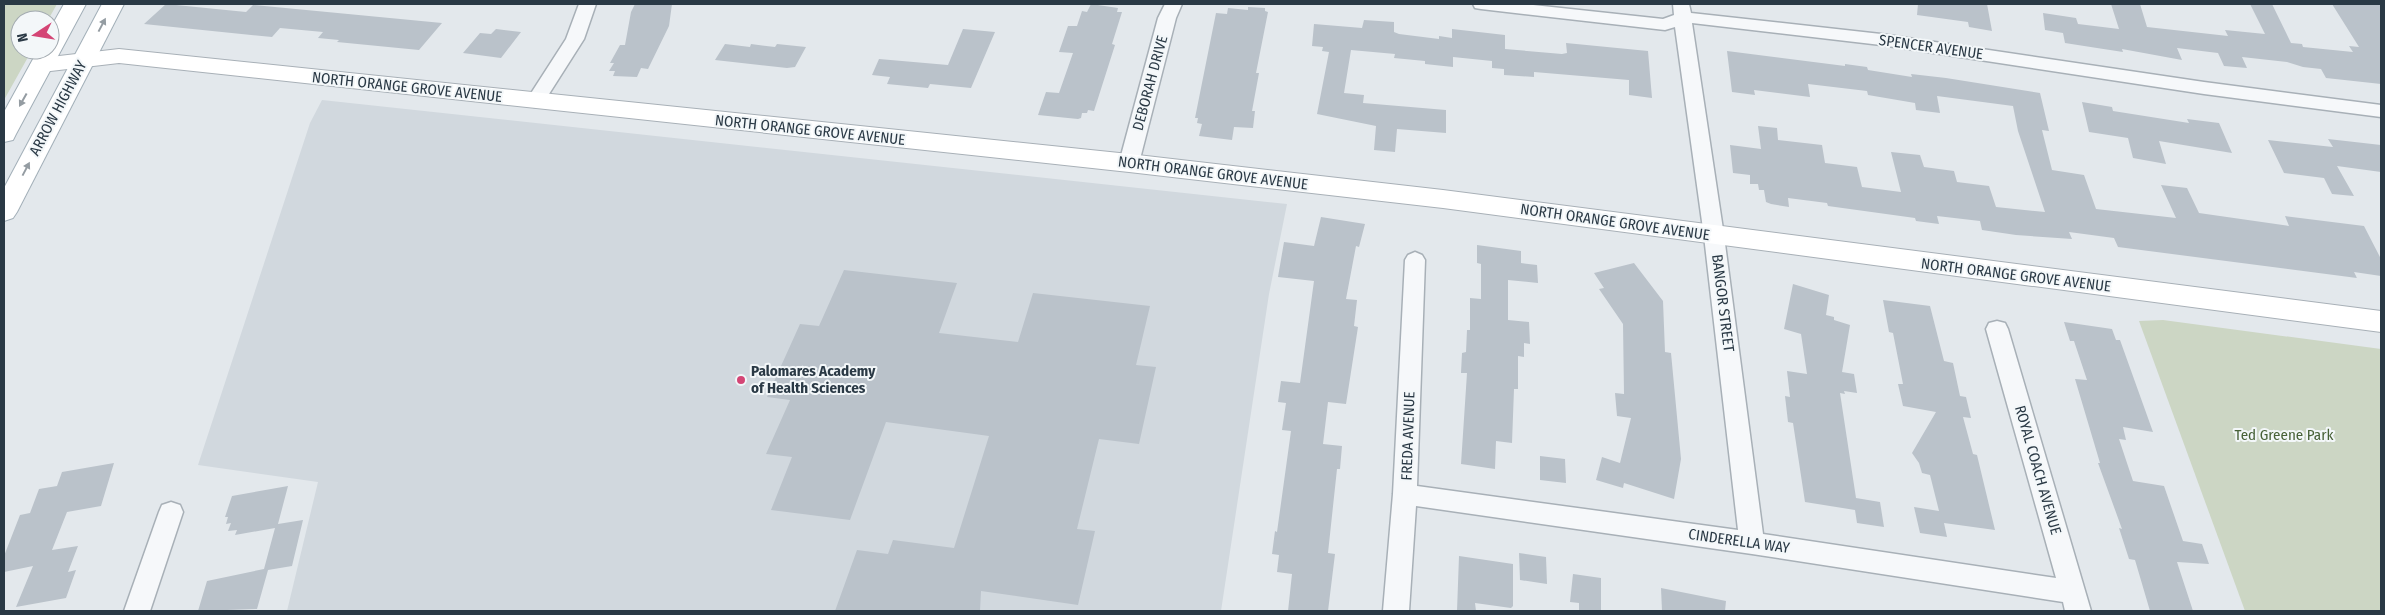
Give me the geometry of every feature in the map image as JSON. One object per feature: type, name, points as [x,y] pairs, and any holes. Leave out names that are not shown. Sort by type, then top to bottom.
[{"type":"main road","points":[[60,31],[75,4]]},
{"type":"main road","name":"ARROW HIGHWAY","points":[[4,212],[113,4]]},
{"type":"main road","name":"NORTH ORANGE GROVE AVENUE","points":[[60,56],[84,59],[120,56],[1129,163],[1442,200],[2381,322]]},
{"type":"main road","points":[[4,134],[44,60]]},
{"type":"street","points":[[535,101],[576,40],[587,4]]},
{"type":"street","name":"DEBORAH DRIVE","points":[[1129,163],[1167,18],[1173,4]]},
{"type":"street","name":"SPENCER AVENUE","points":[[1481,4],[1665,24],[1682,10],[2271,99],[2381,111]]},
{"type":"street","name":"BANGOR STREET","points":[[1682,10],[1714,236],[1752,543]]},
{"type":"street","name":"FREDA AVENUE","points":[[1396,611],[1405,494],[1415,260]]},
{"type":"street","name":"ROYAL COACH AVENUE","points":[[1997,329],[2075,601]]},
{"type":"street","name":"CINDERELLA WAY","points":[[1405,494],[1752,543],[2075,601]]},
{"type":"street","points":[[137,611],[171,512]]},
{"type":"shaded area","name":"Palomares Academy of Health Sciences","points":[[322,100],[1287,204],[1269,294],[1221,611],[287,611],[318,482],[198,465],[310,123]]},
{"type":"green space","points":[[4,4],[57,4],[54,10],[10,10],[10,60],[26,60],[4,100]]},
{"type":"green space","name":"Ted Greene Park","points":[[2163,320],[2381,349],[2381,611],[2245,611],[2139,321]]},
{"type":"building","points":[[166,4],[246,12],[253,5],[442,23],[419,50],[337,42],[339,40],[318,38],[323,32],[280,28],[272,37],[144,24]]},
{"type":"building","points":[[635,4],[672,4],[669,26],[648,69],[641,68],[637,77],[613,76],[615,71],[609,71],[614,63],[610,63],[620,45],[625,45],[631,12]]},
{"type":"building","points":[[1091,4],[1118,8],[1117,12],[1122,12],[1112,44],[1115,45],[1094,111],[1088,110],[1087,113],[1082,113],[1081,118],[1078,119],[1038,115],[1046,92],[1059,93],[1073,53],[1059,52],[1068,26],[1077,26],[1082,11],[1087,12]]},
{"type":"building","points":[[1918,4],[1987,4],[1992,31],[1969,27],[1968,22],[1917,15]]},
{"type":"building","points":[[2111,4],[2140,4],[2147,27],[2228,36],[2225,30],[2265,34],[2250,4],[2272,4],[2291,43],[2302,44],[2303,47],[2353,52],[2349,46],[2359,47],[2332,4],[2381,4],[2381,84],[2326,78],[2321,69],[2303,67],[2287,62],[2242,57],[2247,68],[2224,66],[2218,53],[2177,48],[2182,60],[2122,49],[2123,52],[2065,43],[2063,33],[2045,30],[2043,13],[2076,18],[2078,24],[2119,29]]},
{"type":"building","points":[[1248,7],[1265,8],[1265,11],[1268,12],[1256,73],[1259,73],[1252,111],[1255,111],[1253,128],[1234,127],[1232,140],[1199,136],[1202,124],[1197,123],[1198,118],[1195,118],[1216,13],[1227,14],[1228,8],[1248,10]]},
{"type":"building","points":[[1364,20],[1394,22],[1394,32],[1399,34],[1439,39],[1439,36],[1452,38],[1452,29],[1505,35],[1505,49],[1562,54],[1567,53],[1566,43],[1648,51],[1652,98],[1629,95],[1629,80],[1534,72],[1534,77],[1504,75],[1504,69],[1492,68],[1492,61],[1453,57],[1453,67],[1425,64],[1425,61],[1394,58],[1395,54],[1351,50],[1344,93],[1364,95],[1363,103],[1446,110],[1446,133],[1397,129],[1395,152],[1374,150],[1376,126],[1317,114],[1329,52],[1322,51],[1323,47],[1312,46],[1314,24],[1362,28]]},
{"type":"building","points":[[496,29],[521,32],[501,58],[463,53],[480,33],[491,34]]},
{"type":"building","points":[[963,29],[995,32],[971,88],[930,84],[928,88],[887,84],[890,77],[872,75],[879,59],[948,65]]},
{"type":"building","points":[[725,44],[750,47],[751,44],[775,47],[777,44],[806,47],[795,67],[787,68],[715,60]]},
{"type":"building","points":[[1727,51],[1845,66],[1845,64],[1867,67],[1868,70],[1912,77],[1911,74],[1946,78],[2040,93],[2049,131],[2042,130],[2052,170],[2084,175],[2096,209],[2176,218],[2161,185],[2187,188],[2199,213],[2289,226],[2285,216],[2364,226],[2381,259],[2381,276],[2354,272],[2357,278],[2118,247],[2114,238],[2069,232],[2072,239],[2016,235],[1982,230],[1980,221],[1937,216],[1939,224],[1916,221],[1915,218],[1828,206],[1827,203],[1788,198],[1789,207],[1771,204],[1766,202],[1764,190],[1759,190],[1758,184],[1750,184],[1750,175],[1733,173],[1730,145],[1761,149],[1758,126],[1777,128],[1778,140],[1822,145],[1825,163],[1857,167],[1862,187],[1901,192],[1891,152],[1920,155],[1924,167],[1954,171],[1957,182],[1989,186],[1996,207],[2045,212],[2018,131],[2013,106],[1937,96],[1940,113],[1916,110],[1915,103],[1868,95],[1867,91],[1808,84],[1810,97],[1754,90],[1755,95],[1732,92]]},
{"type":"building","points":[[2082,102],[2112,107],[2113,111],[2189,123],[2187,119],[2219,123],[2232,153],[2159,141],[2166,164],[2133,158],[2128,138],[2089,132]]},
{"type":"building","points":[[2328,139],[2381,145],[2381,172],[2337,166],[2354,196],[2332,194],[2324,178],[2284,173],[2268,140],[2333,147]]},
{"type":"building","points":[[1321,217],[1365,224],[1359,247],[1356,246],[1346,299],[1357,300],[1354,326],[1358,327],[1346,404],[1328,402],[1323,444],[1342,446],[1340,469],[1337,469],[1328,553],[1335,554],[1328,611],[1288,611],[1292,574],[1277,572],[1279,555],[1272,554],[1275,531],[1277,532],[1291,431],[1282,430],[1286,403],[1278,402],[1281,381],[1300,383],[1314,281],[1278,277],[1284,242],[1314,246]]},
{"type":"building","points":[[1477,245],[1521,251],[1521,263],[1537,265],[1538,283],[1508,280],[1508,320],[1529,322],[1530,344],[1524,343],[1524,357],[1518,356],[1518,389],[1514,389],[1512,443],[1496,441],[1495,469],[1461,464],[1467,373],[1461,373],[1462,353],[1466,352],[1467,330],[1470,330],[1470,298],[1481,299],[1481,264],[1477,263]]},
{"type":"building","points":[[1634,263],[1663,301],[1665,352],[1671,353],[1681,459],[1674,499],[1624,483],[1623,488],[1596,480],[1602,457],[1620,463],[1631,418],[1617,416],[1615,393],[1624,394],[1623,324],[1599,289],[1604,288],[1594,273]]},
{"type":"building","points":[[844,270],[957,283],[939,333],[1018,342],[1033,293],[1150,306],[1136,365],[1156,367],[1139,444],[1099,439],[1077,529],[1095,531],[1078,605],[981,591],[980,611],[835,611],[857,550],[888,554],[893,540],[954,548],[989,436],[886,422],[850,520],[771,510],[792,457],[766,454],[790,400],[767,397],[800,324],[819,326]]},
{"type":"building","points":[[1793,284],[1829,295],[1826,315],[1834,317],[1834,320],[1850,325],[1842,372],[1854,374],[1857,393],[1844,391],[1845,394],[1840,393],[1856,498],[1880,502],[1884,527],[1857,523],[1855,510],[1805,502],[1793,423],[1788,422],[1785,396],[1790,397],[1787,371],[1807,374],[1801,334],[1784,329]]},
{"type":"building","points":[[1883,300],[1930,306],[1944,361],[1953,363],[1960,396],[1966,397],[1971,418],[1963,417],[1973,454],[1977,455],[1995,530],[1944,523],[1947,537],[1920,533],[1914,507],[1939,511],[1930,475],[1922,473],[1919,463],[1912,453],[1936,412],[1903,406],[1898,384],[1903,384],[1893,333],[1889,332]]},
{"type":"building","points":[[2064,322],[2112,329],[2116,340],[2120,340],[2153,432],[2123,427],[2126,440],[2119,439],[2133,481],[2164,486],[2183,541],[2202,544],[2209,564],[2177,562],[2193,611],[2150,611],[2135,560],[2129,559],[2119,528],[2122,529],[2098,463],[2100,463],[2075,379],[2087,380],[2074,341],[2070,341]]},
{"type":"building","points":[[1540,456],[1565,459],[1566,483],[1540,480]]},
{"type":"building","points":[[114,463],[101,506],[67,512],[52,550],[78,546],[68,572],[76,570],[66,598],[16,607],[33,566],[4,572],[4,556],[20,515],[30,513],[39,489],[57,486],[62,472]]},
{"type":"building","points":[[288,486],[278,524],[303,520],[292,566],[268,570],[257,609],[198,611],[207,581],[264,569],[275,528],[235,535],[237,530],[228,531],[231,523],[226,524],[228,517],[225,517],[232,496]]},
{"type":"building","points":[[1519,553],[1546,557],[1547,584],[1520,580]]},
{"type":"building","points":[[1459,556],[1513,564],[1513,606],[1511,608],[1475,603],[1476,611],[1457,611]]},
{"type":"building","points":[[1573,574],[1601,578],[1601,611],[1579,611],[1579,603],[1570,602]]},
{"type":"building","points":[[1661,588],[1726,601],[1725,611],[1662,611]]},
{"type":"place","name":"Palomares Academy of Health Sciences","points":[[741,380]]}]
